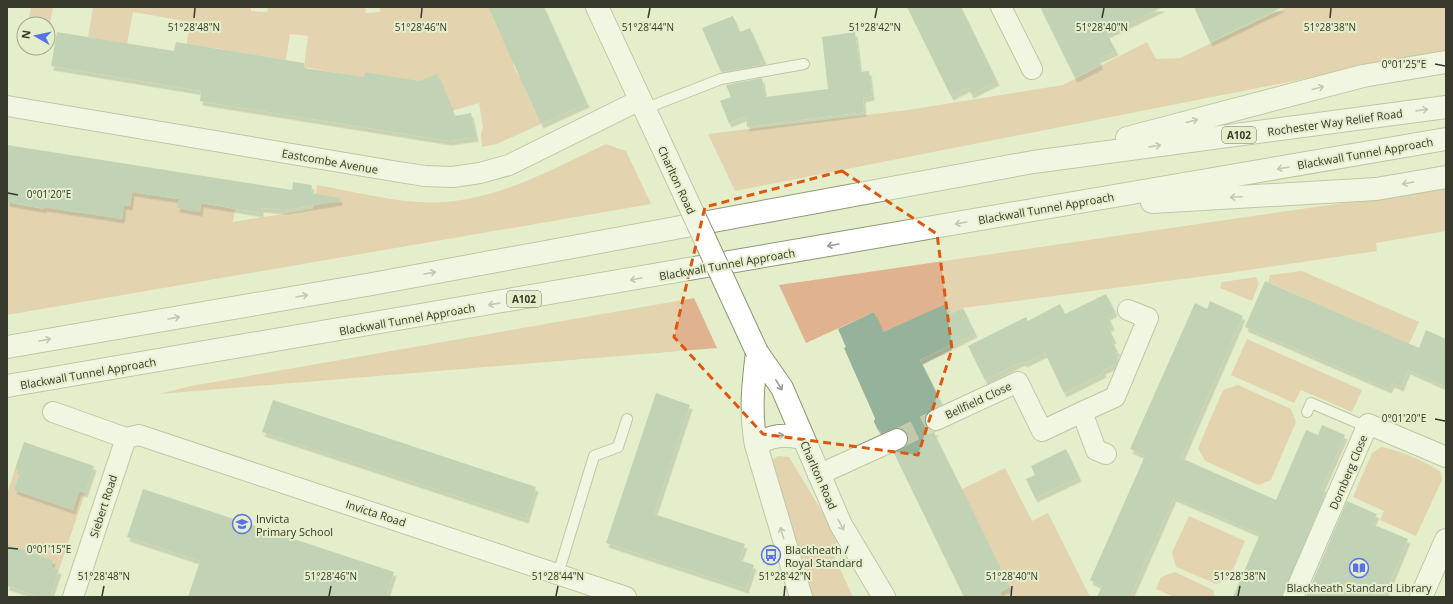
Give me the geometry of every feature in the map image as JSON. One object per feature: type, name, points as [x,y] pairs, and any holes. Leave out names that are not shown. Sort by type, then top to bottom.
[{"type":"main road","name":"Charlton Road","points":[[597,7],[757,352],[782,388],[802,438],[841,525],[884,597]]},
{"type":"main road","points":[[1033,162],[1362,76],[1446,62]]},
{"type":"main road","name":"Rochester Way Relief Road","points":[[1033,162],[1446,107]]},
{"type":"main road","name":"Blackwall Tunnel Approach","points":[[7,386],[1446,139]]},
{"type":"main road","name":"A102","points":[[7,347],[372,284],[1033,162]]},
{"type":"main road","points":[[1041,209],[1376,189],[1446,177]]},
{"type":"main road","points":[[757,352],[751,399],[752,424],[756,445],[801,597]]},
{"type":"main road","points":[[756,445],[765,439],[778,435],[789,435],[802,438]]},
{"type":"main road","points":[[1422,597],[1446,540]]},
{"type":"street","points":[[1001,7],[1032,69]]},
{"type":"street","name":"Eastcombe Avenue","points":[[7,106],[399,172],[425,176],[453,177],[480,173],[509,165],[642,105]]},
{"type":"street","name":"Bellfield Close","points":[[936,420],[1018,382],[1042,431],[1116,397],[1148,318],[1128,310]]},
{"type":"street","points":[[53,412],[126,438]]},
{"type":"street","points":[[1082,412],[1096,450],[1106,454]]},
{"type":"street","name":"Dornberg Close","points":[[1293,597],[1368,424],[1446,457]]},
{"type":"street","name":"Invicta Road","points":[[126,438],[139,435],[558,574],[602,593],[626,597]]},
{"type":"street","name":"Siebert Road","points":[[74,597],[126,438]]},
{"type":"street","points":[[818,475],[897,439]]},
{"type":"lane","points":[[642,105],[721,79],[804,64]]},
{"type":"lane","points":[[1307,412],[1311,403],[1367,427]]},
{"type":"lane","points":[[558,574],[594,456],[618,447],[627,419]]},
{"type":"highlighted area","points":[[842,171],[937,234],[952,349],[918,455],[763,434],[674,337],[705,207]]},
{"type":"shaded area","points":[[31,7],[53,7],[52,16],[29,16]]},
{"type":"shaded area","points":[[93,7],[251,7],[251,11],[267,12],[268,7],[365,7],[366,13],[380,12],[380,7],[499,7],[490,12],[501,36],[526,59],[513,65],[519,77],[537,70],[541,79],[524,87],[541,124],[497,144],[482,147],[481,134],[483,127],[479,103],[441,114],[391,77],[365,73],[360,98],[353,76],[304,67],[308,36],[290,34],[282,85],[225,55],[225,50],[215,48],[214,53],[185,54],[190,22],[133,12],[127,44],[88,37]]},
{"type":"shaded area","points":[[1287,7],[1446,7],[1446,51],[735,191],[708,134],[908,110],[1063,85],[1147,42],[1156,59],[1180,58]]},
{"type":"shaded area","points":[[606,144],[626,151],[651,204],[7,315],[7,186],[16,204],[44,209],[48,183],[55,209],[81,213],[85,189],[95,190],[91,214],[122,219],[124,205],[130,206],[132,192],[179,199],[178,208],[200,212],[201,203],[235,209],[233,222],[313,209],[317,185],[412,202],[444,202],[487,195],[547,172]]},
{"type":"shaded area","points":[[1446,188],[1446,231],[1376,243],[1377,251],[1228,273],[963,308],[950,314],[946,305],[883,332],[874,312],[806,343],[779,285]]},
{"type":"shaded area","points":[[1302,271],[1419,322],[1409,344],[1268,282],[1270,275]]},
{"type":"shaded area","points":[[1256,277],[1259,283],[1252,301],[1220,288],[1222,282]]},
{"type":"shaded area","points":[[694,298],[717,348],[159,394],[191,386]]},
{"type":"shaded area","points":[[1247,339],[1362,390],[1352,412],[1301,390],[1294,403],[1231,375]]},
{"type":"shaded area","points":[[1238,385],[1291,409],[1296,422],[1271,480],[1258,485],[1205,461],[1198,448],[1223,390]]},
{"type":"shaded area","points":[[1381,447],[1395,450],[1413,457],[1430,465],[1441,473],[1442,480],[1416,536],[1380,520],[1384,511],[1353,497],[1372,453]]},
{"type":"shaded area","points":[[778,456],[789,457],[840,541],[830,547],[853,597],[813,597],[772,464],[773,460]]},
{"type":"shaded area","points":[[1005,468],[1032,521],[1048,513],[1090,597],[1002,597],[1000,592],[1010,586],[969,504],[952,494]]},
{"type":"shaded area","points":[[15,469],[20,471],[14,490],[73,510],[79,491],[85,493],[59,570],[51,567],[53,560],[7,544],[7,494]]},
{"type":"shaded area","points":[[1189,516],[1245,541],[1229,579],[1216,584],[1176,567],[1172,552]]},
{"type":"shaded area","points":[[1175,572],[1213,590],[1215,597],[1174,597],[1156,589],[1161,577]]},
{"type":"building","points":[[488,7],[544,7],[587,103],[541,124]]},
{"type":"building","points":[[907,7],[961,7],[997,81],[971,94],[968,87],[951,96]]},
{"type":"building","points":[[1040,7],[1163,7],[1107,34],[1116,51],[1098,59],[1101,65],[1075,78]]},
{"type":"building","points":[[1194,7],[1283,7],[1210,42]]},
{"type":"building","points":[[733,16],[740,32],[750,28],[764,60],[760,61],[761,65],[721,72],[702,28]]},
{"type":"building","points":[[57,32],[174,51],[176,42],[304,63],[304,68],[364,77],[365,72],[419,81],[437,74],[455,116],[471,113],[476,137],[449,141],[200,101],[201,91],[51,66],[53,56],[56,56]]},
{"type":"building","points":[[855,32],[860,72],[869,71],[872,96],[863,98],[864,112],[747,127],[746,116],[729,123],[720,101],[731,97],[726,85],[762,78],[765,97],[828,89],[822,37]]},
{"type":"building","points":[[7,145],[292,190],[293,182],[312,185],[311,193],[340,198],[340,201],[285,210],[261,208],[261,213],[201,203],[200,212],[177,208],[179,199],[132,192],[130,206],[124,205],[122,219],[44,207],[44,209],[7,202]]},
{"type":"building","points":[[1265,281],[1419,348],[1426,330],[1446,339],[1446,387],[1408,370],[1401,387],[1392,383],[1389,389],[1245,327]]},
{"type":"building","points":[[1106,294],[1115,312],[1108,316],[1112,326],[1108,327],[1114,339],[1111,340],[1118,352],[1115,353],[1118,359],[1117,364],[1103,370],[1104,373],[1064,393],[1045,353],[1025,363],[1023,361],[985,380],[968,346],[1026,317],[1028,321],[1060,304],[1065,314]]},
{"type":"building","points":[[1210,301],[1243,316],[1181,458],[1276,500],[1306,430],[1318,435],[1322,425],[1345,435],[1321,490],[1326,492],[1282,597],[1233,597],[1260,534],[1174,497],[1130,597],[1097,597],[1102,586],[1090,580],[1145,456],[1130,449],[1195,303],[1207,309]]},
{"type":"building","points":[[946,304],[950,314],[963,308],[975,333],[920,360],[942,404],[927,413],[925,424],[930,430],[937,431],[934,433],[1010,587],[1000,592],[1002,597],[964,597],[894,453],[907,445],[907,434],[898,428],[882,433],[877,428],[874,422],[875,418],[844,348],[846,347],[838,329],[874,312],[883,332]]},
{"type":"building","points":[[656,393],[690,405],[654,514],[745,544],[739,560],[754,565],[746,589],[606,543]]},
{"type":"building","points":[[273,400],[536,487],[526,519],[262,432]]},
{"type":"building","points":[[24,442],[94,466],[85,493],[79,491],[73,510],[14,490],[20,471],[15,469]]},
{"type":"building","points":[[1066,449],[1079,477],[1035,498],[1026,479],[1035,475],[1031,466]]},
{"type":"building","points":[[143,489],[394,572],[386,597],[188,597],[200,561],[127,537]]},
{"type":"building","name":"Blackheath Standard Library","points":[[1347,501],[1377,514],[1372,524],[1408,539],[1384,597],[1306,597]]},
{"type":"building","points":[[7,544],[53,560],[51,567],[59,570],[50,597],[41,597],[7,586]]},
{"type":"tunnel","points":[[897,439],[936,420]]},
{"type":"place","name":"Invicta Primary School","points":[[242,524]]},
{"type":"place","name":"Blackheath / Royal Standard","points":[[771,555]]},
{"type":"place","name":"Blackheath Standard Library","points":[[1359,568]]}]
